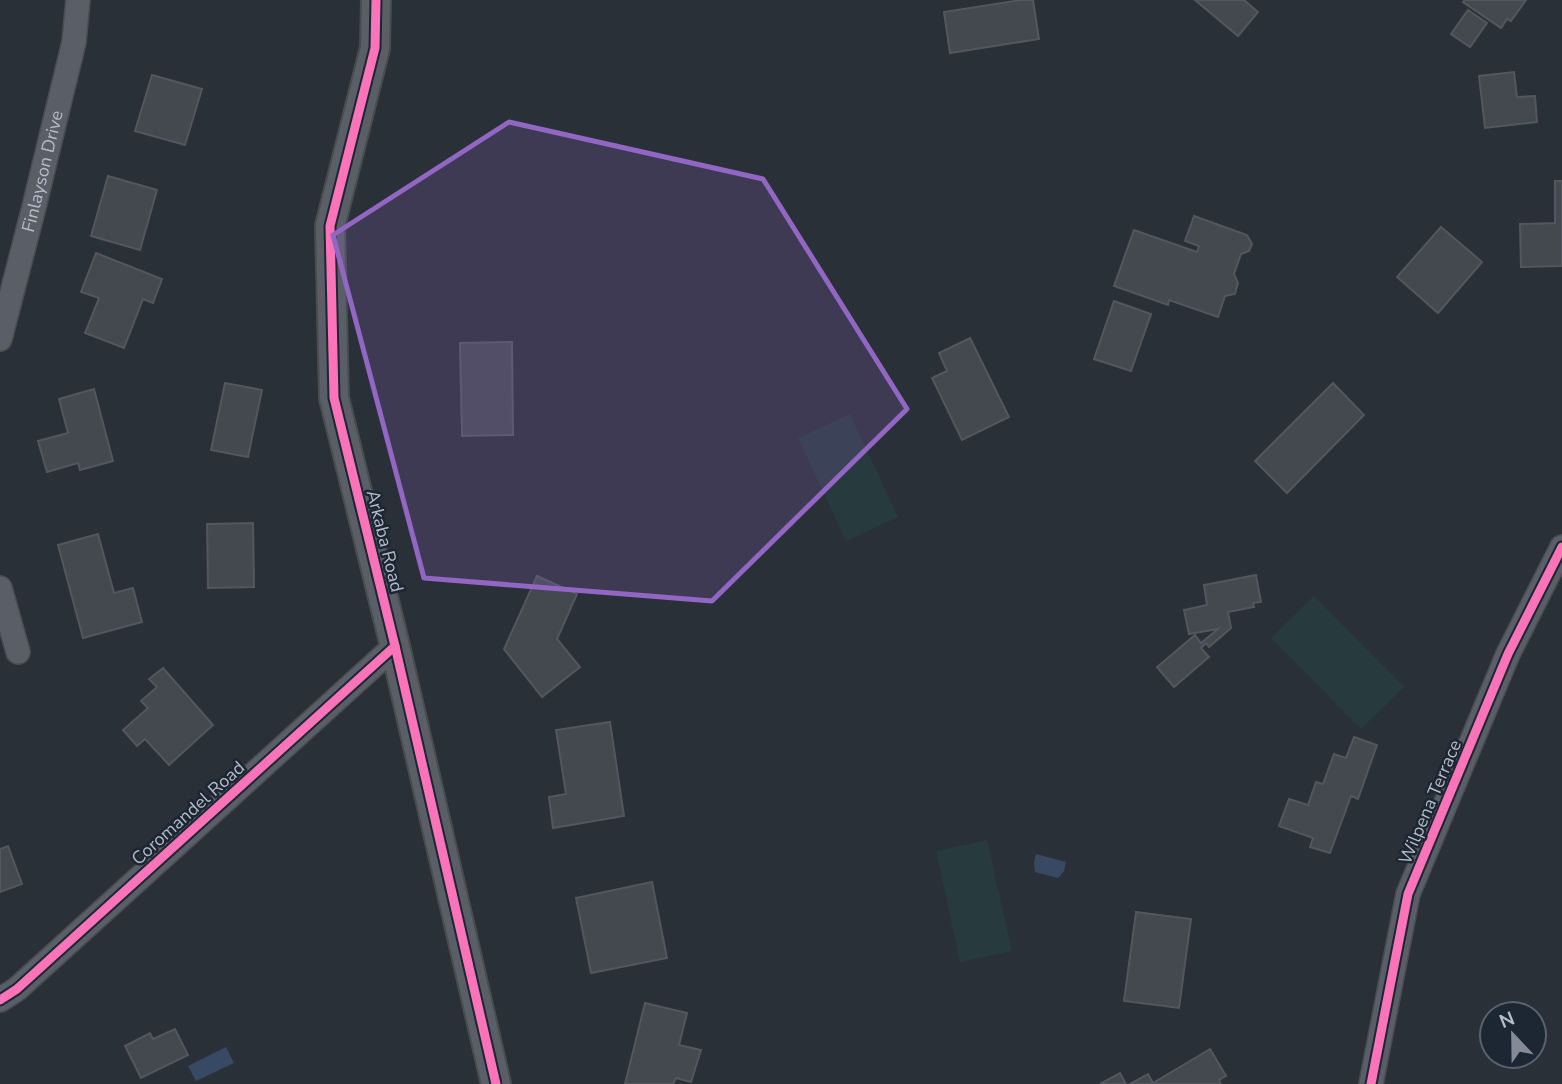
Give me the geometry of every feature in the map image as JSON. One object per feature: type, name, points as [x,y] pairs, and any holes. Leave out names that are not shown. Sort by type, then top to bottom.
[{"type":"street","name":"Finlayson Drive","points":[[0,339],[74,42],[78,0]]},
{"type":"street","name":"Arkaba Road","points":[[376,0],[375,48],[330,226],[334,398],[395,646],[496,1084]]},
{"type":"street","name":"Wilpena Terrace","points":[[1371,1084],[1408,894],[1508,654],[1562,547]]},
{"type":"street","points":[[0,588],[18,652]]},
{"type":"street","name":"Coromandel Road","points":[[0,1000],[17,989],[395,646]]},
{"type":"highlighted area","points":[[509,122],[763,179],[907,409],[712,601],[424,578],[333,235]]},
{"type":"green space","points":[[850,414],[898,517],[846,541],[798,438]]},
{"type":"green space","points":[[1314,596],[1404,687],[1361,729],[1271,638]]},
{"type":"green space","points":[[987,840],[1012,951],[960,962],[936,851]]},
{"type":"water","points":[[1036,854],[1066,862],[1064,871],[1058,878],[1035,872]]},
{"type":"water","points":[[226,1047],[234,1063],[196,1081],[188,1066]]},
{"type":"building","points":[[1033,0],[1039,39],[950,53],[944,12]]},
{"type":"building","points":[[1195,0],[1244,0],[1258,12],[1238,36]]},
{"type":"building","points":[[1526,0],[1511,21],[1507,19],[1501,28],[1463,2]]},
{"type":"building","points":[[1468,10],[1487,23],[1470,47],[1451,34]]},
{"type":"building","points":[[1514,72],[1517,97],[1535,96],[1537,122],[1485,128],[1479,76]]},
{"type":"building","points":[[152,75],[202,89],[185,145],[135,131]]},
{"type":"building","points":[[108,176],[157,190],[140,250],[91,236]]},
{"type":"building","points":[[1555,181],[1562,181],[1562,266],[1521,267],[1520,224],[1555,223]]},
{"type":"building","points":[[1194,216],[1247,235],[1252,244],[1249,251],[1241,254],[1234,274],[1238,283],[1235,294],[1225,296],[1218,317],[1169,300],[1168,305],[1114,286],[1134,230],[1197,252],[1199,246],[1185,241]]},
{"type":"building","points":[[1441,227],[1482,262],[1438,313],[1397,277]]},
{"type":"building","points":[[96,253],[162,279],[153,303],[143,299],[124,348],[85,333],[99,298],[81,292]]},
{"type":"building","points":[[1114,301],[1151,314],[1131,371],[1094,359]]},
{"type":"building","points":[[970,338],[1009,417],[962,440],[932,378],[947,371],[939,353]]},
{"type":"building","points":[[512,342],[513,435],[462,436],[460,343]]},
{"type":"building","points":[[225,383],[262,390],[248,457],[211,450]]},
{"type":"building","points":[[1333,383],[1364,415],[1287,493],[1255,461]]},
{"type":"building","points":[[94,389],[113,461],[80,470],[78,463],[47,472],[38,441],[68,433],[59,399]]},
{"type":"building","points":[[253,523],[254,587],[208,588],[207,524]]},
{"type":"building","points":[[98,534],[114,593],[133,588],[142,622],[83,638],[58,545]]},
{"type":"building","points":[[1256,575],[1261,602],[1253,603],[1254,607],[1228,612],[1231,628],[1209,647],[1206,643],[1201,648],[1209,657],[1174,687],[1157,667],[1195,635],[1201,643],[1218,629],[1189,634],[1184,610],[1207,605],[1204,585]]},
{"type":"building","points":[[537,576],[577,594],[557,639],[580,667],[542,697],[504,649]]},
{"type":"building","points":[[163,668],[213,725],[169,765],[145,739],[137,746],[123,730],[148,708],[141,701],[157,687],[149,679]]},
{"type":"building","points":[[610,722],[624,816],[553,828],[549,797],[566,794],[556,730]]},
{"type":"building","points":[[1354,737],[1377,745],[1358,799],[1351,796],[1330,853],[1310,847],[1313,838],[1279,826],[1289,799],[1308,805],[1316,782],[1323,784],[1334,754],[1346,758]]},
{"type":"building","points":[[8,846],[22,884],[0,892],[0,849]]},
{"type":"building","points":[[652,882],[667,958],[591,973],[576,898]]},
{"type":"building","points":[[1136,912],[1191,919],[1179,1008],[1124,1001]]},
{"type":"building","points":[[645,1003],[687,1013],[679,1045],[701,1050],[691,1082],[676,1078],[673,1084],[625,1084]]},
{"type":"building","points":[[175,1029],[188,1055],[141,1078],[125,1046],[150,1033],[153,1039]]},
{"type":"building","points":[[1210,1049],[1226,1076],[1219,1080],[1221,1084],[1130,1084],[1148,1074],[1153,1083]]},
{"type":"building","points":[[1120,1073],[1126,1084],[1100,1084]]},
{"type":"cycle path","points":[[376,0],[375,48],[330,226],[334,398],[395,646],[496,1084]]},
{"type":"cycle path","points":[[1371,1084],[1408,894],[1508,654],[1562,547]]},
{"type":"cycle path","points":[[0,1000],[17,989],[395,646]]}]
